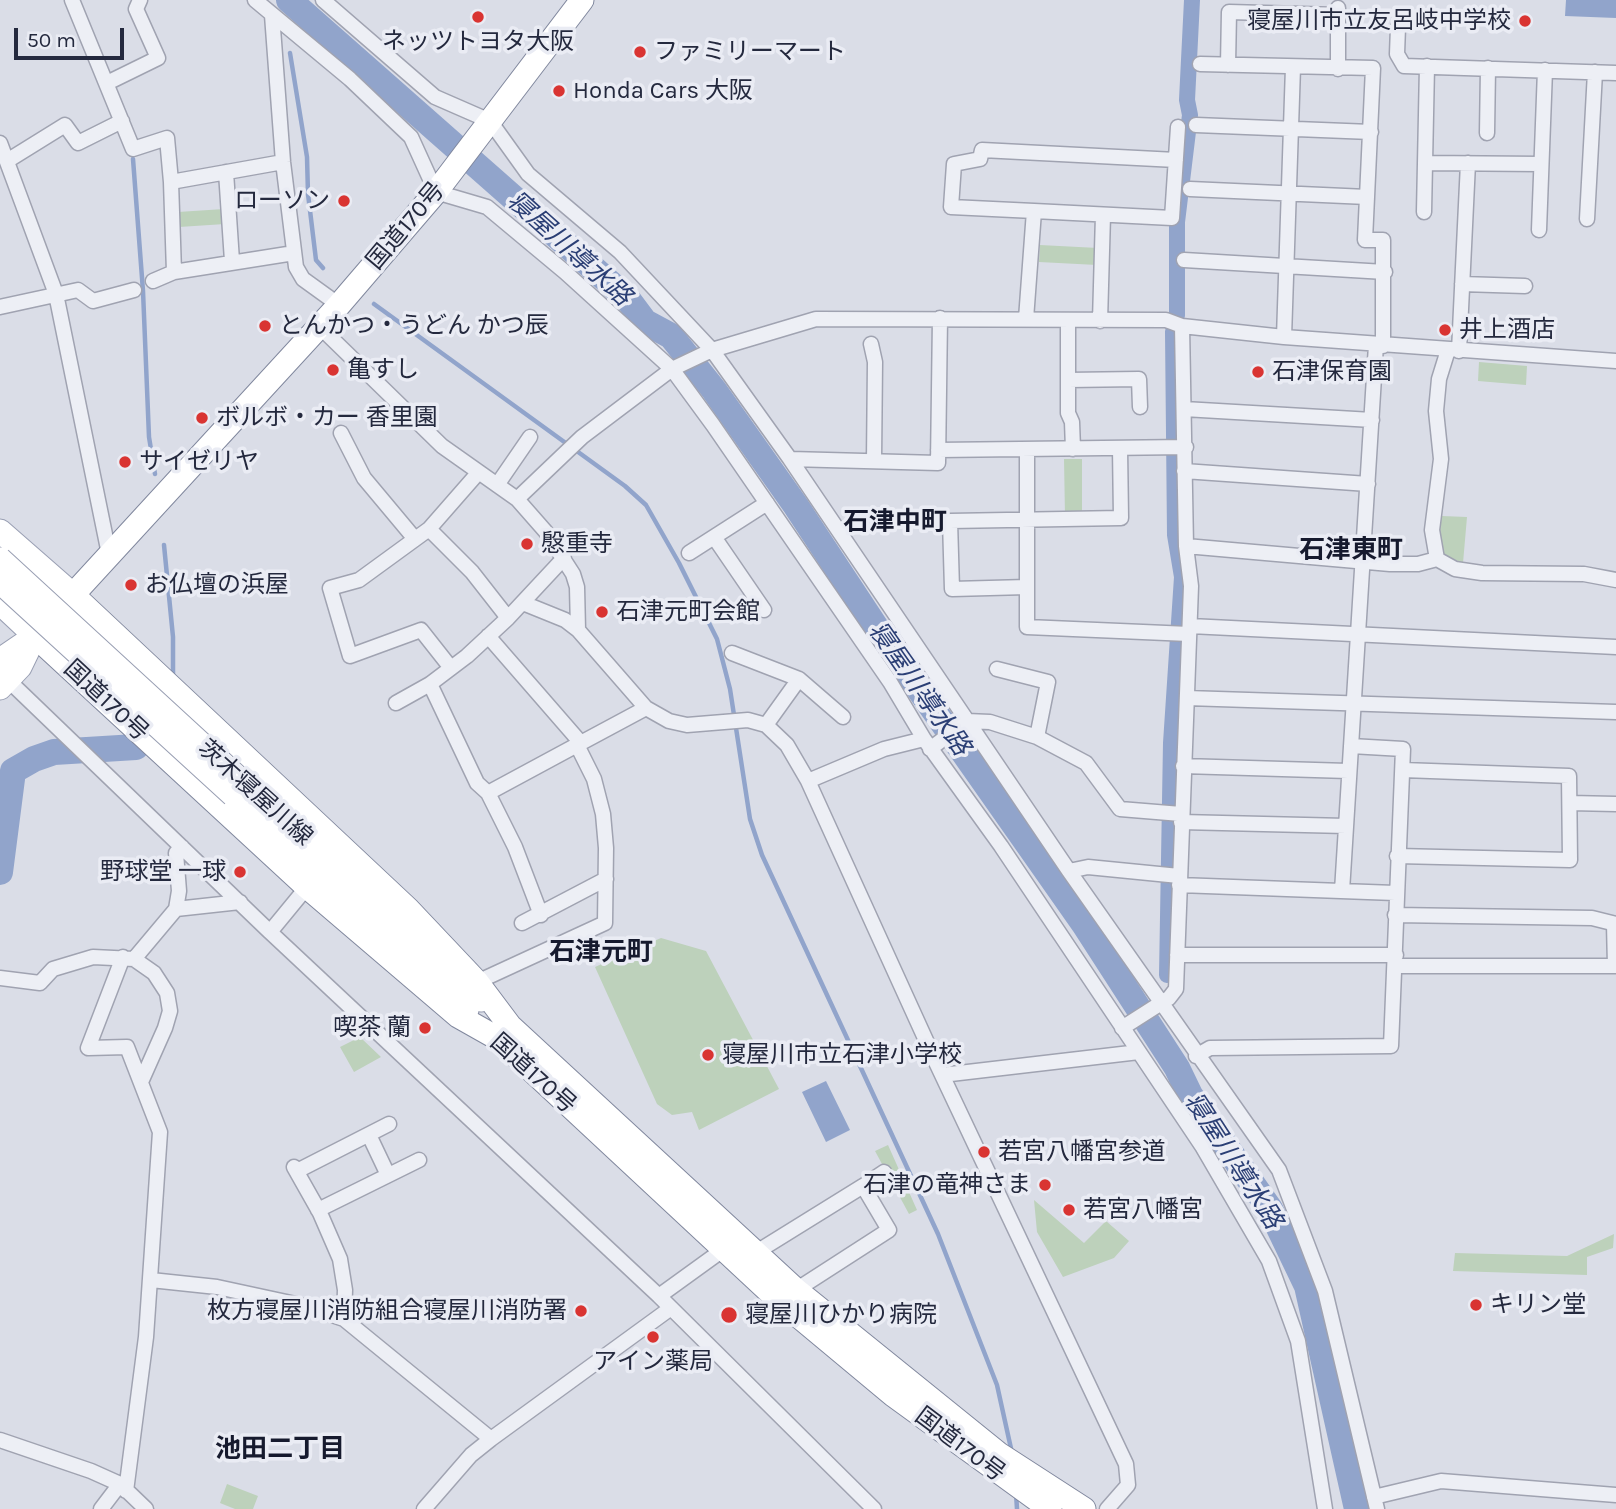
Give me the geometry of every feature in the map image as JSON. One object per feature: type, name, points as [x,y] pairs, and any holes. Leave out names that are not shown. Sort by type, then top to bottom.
[{"type":"main road","name":"国道170号","points":[[582,0],[441,185],[340,305],[35,636],[307,887],[458,1016],[504,1032],[796,1290],[999,1454],[1084,1509]]},
{"type":"main road","points":[[0,531],[72,594]]},
{"type":"main road","name":"茨木寝屋川線","points":[[0,559],[239,790]]},
{"type":"main road","name":"茨木寝屋川線","points":[[0,582],[239,790],[504,1032]]},
{"type":"main road","name":"国道170号","points":[[72,594],[408,909],[477,982],[504,1032],[773,1295],[893,1395],[1003,1478],[1041,1503]]},
{"type":"main road","points":[[0,603],[35,636],[3,676]]},
{"type":"street","points":[[72,0],[133,149],[167,138],[174,272]]},
{"type":"street","points":[[107,83],[158,58],[136,9],[141,0]]},
{"type":"street","points":[[323,0],[435,97],[486,127],[528,174],[620,252],[709,351],[790,459],[965,722],[1159,1004],[1279,1170],[1325,1292],[1375,1503],[1441,1481],[1616,1495]]},
{"type":"street","points":[[258,1],[350,79],[411,137],[441,185],[487,206],[675,368],[1124,1027],[1202,1146],[1269,1261],[1298,1341],[1325,1509]]},
{"type":"street","points":[[1228,65],[1229,12],[1338,11],[1338,69]]},
{"type":"street","points":[[272,15],[283,162],[296,267],[303,279],[340,305]]},
{"type":"street","points":[[1398,27],[1397,54],[1404,66],[1616,73]]},
{"type":"street","points":[[1200,64],[1373,68],[1365,240],[1383,240],[1385,272],[1351,705],[1342,891]]},
{"type":"street","points":[[1424,212],[1426,66]]},
{"type":"street","points":[[1284,337],[1293,67]]},
{"type":"street","points":[[1487,133],[1488,68]]},
{"type":"street","points":[[1539,230],[1545,70]]},
{"type":"street","points":[[1587,219],[1595,72]]},
{"type":"street","points":[[7,160],[65,125],[78,143],[122,121]]},
{"type":"street","points":[[1196,125],[1371,132]]},
{"type":"street","points":[[1176,160],[982,150],[980,159],[954,164],[951,207],[1172,218],[1176,160],[1178,127]]},
{"type":"street","points":[[0,142],[56,294],[109,554]]},
{"type":"street","points":[[170,182],[283,162]]},
{"type":"street","points":[[1425,163],[1541,164]]},
{"type":"street","points":[[1437,559],[1432,530],[1441,458],[1436,411],[1439,379],[1453,350],[1462,284],[1468,163]]},
{"type":"street","points":[[226,172],[232,261]]},
{"type":"street","points":[[1190,189],[1367,197]]},
{"type":"street","points":[[1026,320],[1034,211]]},
{"type":"street","points":[[1100,321],[1103,215]]},
{"type":"street","points":[[153,281],[174,272],[294,253]]},
{"type":"street","points":[[1184,260],[1385,272]]},
{"type":"street","points":[[1462,284],[1525,286]]},
{"type":"street","points":[[0,307],[78,290],[93,301],[134,290]]},
{"type":"street","points":[[517,499],[571,447],[675,368],[709,351],[816,318],[1166,320],[1182,326],[1284,337],[1616,361]]},
{"type":"street","points":[[790,459],[938,463],[940,318]]},
{"type":"street","points":[[1068,320],[1068,380],[1073,449]]},
{"type":"street","points":[[1124,1027],[1176,989],[1174,878],[1181,818],[1187,698],[1184,632],[1191,586],[1186,547],[1182,326]]},
{"type":"street","points":[[320,327],[442,446],[517,499],[564,558],[577,587],[578,630]]},
{"type":"street","points":[[871,344],[875,362],[874,460]]},
{"type":"street","points":[[1068,380],[1139,379],[1140,407]]},
{"type":"street","points":[[1184,409],[1372,420]]},
{"type":"street","points":[[341,433],[365,478],[415,539]]},
{"type":"street","points":[[497,485],[530,437]]},
{"type":"street","points":[[938,450],[1186,447]]},
{"type":"street","points":[[1027,587],[952,589],[950,521],[1027,522],[1121,518],[1120,448]]},
{"type":"street","points":[[1027,449],[1027,627],[1356,635],[1616,647]]},
{"type":"street","points":[[1184,471],[1368,484]]},
{"type":"street","points":[[451,668],[421,631],[349,656],[330,588],[359,580],[429,529],[478,473]]},
{"type":"street","points":[[689,553],[767,503]]},
{"type":"street","points":[[429,529],[472,572],[508,618]]},
{"type":"street","points":[[714,537],[764,610]]},
{"type":"street","points":[[1186,547],[1418,564],[1437,559],[1455,569],[1482,573],[1584,574],[1616,580]]},
{"type":"street","points":[[396,703],[430,684],[451,668],[508,618],[564,558]]},
{"type":"street","points":[[523,603],[565,620],[578,630],[646,708],[669,721],[687,725],[736,722],[766,725],[787,745],[808,781],[942,1075],[1126,1464],[1128,1485],[1107,1509]]},
{"type":"street","points":[[477,982],[605,923],[603,814],[594,779],[579,744],[488,636]]},
{"type":"street","points":[[732,653],[799,680],[843,717]]},
{"type":"street","points":[[997,669],[1048,682],[1037,737]]},
{"type":"street","points":[[3,676],[270,932],[660,1296],[874,1509]]},
{"type":"street","points":[[766,725],[799,680]]},
{"type":"street","points":[[430,684],[477,783],[488,793],[515,848],[541,915]]},
{"type":"street","points":[[1187,698],[1616,712]]},
{"type":"street","points":[[488,793],[646,708]]},
{"type":"street","points":[[808,781],[884,749],[930,744],[965,722],[990,722],[1037,737],[1086,763],[1120,809],[1166,812],[1181,818],[1346,826]]},
{"type":"street","points":[[1196,1056],[1210,1048],[1391,1046],[1395,893],[1403,749],[1350,746]]},
{"type":"street","points":[[1183,766],[1348,771]]},
{"type":"street","points":[[1397,856],[1570,860],[1569,776],[1403,770]]},
{"type":"street","points":[[1570,803],[1616,804]]},
{"type":"street","points":[[101,1509],[123,1488],[150,1280],[160,1132],[127,1046],[88,1048],[129,958],[176,909],[179,891],[176,853],[182,847]]},
{"type":"street","points":[[1069,871],[1088,867],[1174,878],[1395,893]]},
{"type":"street","points":[[522,923],[606,878]]},
{"type":"street","points":[[270,932],[307,887]]},
{"type":"street","points":[[176,909],[240,902]]},
{"type":"street","points":[[1177,956],[1615,967],[1615,924],[1592,918],[1395,915]]},
{"type":"street","points":[[0,978],[40,983],[53,969],[93,957],[129,958],[154,973],[167,993],[170,1011],[141,1082]]},
{"type":"street","points":[[942,1075],[1139,1052]]},
{"type":"street","points":[[344,1319],[345,1290],[340,1259],[318,1210],[295,1169],[389,1124]]},
{"type":"street","points":[[369,1135],[388,1175]]},
{"type":"street","points":[[318,1210],[419,1160]]},
{"type":"street","points":[[755,1252],[884,1172]]},
{"type":"street","points":[[796,1290],[889,1230],[863,1186]]},
{"type":"street","points":[[660,1296],[724,1249]]},
{"type":"street","points":[[150,1280],[217,1287],[305,1306],[344,1319],[491,1439]]},
{"type":"street","points":[[424,1509],[471,1455],[671,1308]]},
{"type":"street","points":[[0,1440],[91,1471],[123,1488],[146,1509]]},
{"type":"green space","points":[[224,209],[225,224],[179,227],[178,212]]},
{"type":"green space","points":[[1040,245],[1098,248],[1097,265],[1039,262]]},
{"type":"green space","points":[[1479,362],[1527,366],[1526,385],[1478,381]]},
{"type":"green space","points":[[1064,459],[1082,459],[1082,516],[1065,516]]},
{"type":"green space","points":[[1442,516],[1467,517],[1463,563],[1443,555],[1436,535]]},
{"type":"green space","points":[[661,938],[706,951],[779,1089],[699,1130],[692,1112],[672,1115],[657,1104],[595,967]]},
{"type":"green space","points":[[360,1037],[381,1057],[354,1072],[340,1047]]},
{"type":"green space","points":[[888,1145],[917,1210],[909,1214],[875,1151]]},
{"type":"green space","points":[[1034,1200],[1084,1243],[1106,1221],[1129,1241],[1114,1258],[1063,1277],[1037,1232]]},
{"type":"green space","points":[[1614,1234],[1613,1248],[1587,1257],[1587,1275],[1453,1271],[1455,1253],[1567,1256]]},
{"type":"green space","points":[[227,1484],[258,1496],[253,1509],[235,1509],[220,1503]]},
{"type":"water","points":[[1566,0],[1616,0],[1616,18],[1565,16]]},
{"type":"water","points":[[826,1081],[850,1130],[826,1142],[802,1092]]},
{"type":"waterway","name":"寝屋川導水路","points":[[289,0],[627,298],[645,322],[671,336],[714,390],[796,506],[879,632],[1084,924],[1177,1068],[1190,1095],[1270,1209],[1307,1286],[1357,1509]]},
{"type":"waterway","points":[[1167,975],[1171,743],[1182,577],[1175,535],[1173,332],[1177,315],[1177,222],[1190,115],[1187,100],[1192,0]]},
{"type":"waterway","points":[[290,53],[307,157],[308,194],[316,260],[323,268]]},
{"type":"waterway","points":[[133,159],[143,291],[149,437],[155,474]]},
{"type":"waterway","points":[[374,304],[625,486],[646,505],[679,563],[717,639],[730,689],[750,819],[762,855],[938,1234],[997,1385],[1012,1453]]},
{"type":"waterway","points":[[164,545],[173,637],[173,677]]},
{"type":"waterway","points":[[0,872],[13,771],[54,752],[136,747]]},
{"type":"waterway","points":[[1016,1493],[1017,1509]]},
{"type":"place","name":"ネッツトヨタ大阪","points":[[478,17]]},
{"type":"place","name":"寝屋川市立友呂岐中学校","points":[[1525,21]]},
{"type":"place","name":"ファミリーマート","points":[[640,52]]},
{"type":"place","name":"Honda Cars 大阪","points":[[559,91]]},
{"type":"place","name":"ローソン","points":[[344,201]]},
{"type":"place","name":"とんかつ・うどん かつ辰","points":[[265,326]]},
{"type":"place","name":"井上酒店","points":[[1445,330]]},
{"type":"place","name":"亀すし","points":[[333,370]]},
{"type":"place","name":"石津保育園","points":[[1258,372]]},
{"type":"place","name":"ボルボ・カー 香里園","points":[[202,418]]},
{"type":"place","name":"サイゼリヤ","points":[[125,462]]},
{"type":"place","name":"慇重寺","points":[[527,544]]},
{"type":"place","name":"お仏壇の浜屋","points":[[131,585]]},
{"type":"place","name":"石津元町会館","points":[[602,612]]},
{"type":"place","name":"野球堂 一球","points":[[240,872]]},
{"type":"place","name":"喫茶 蘭","points":[[425,1028]]},
{"type":"place","name":"寝屋川市立石津小学校","points":[[708,1055]]},
{"type":"place","name":"若宮八幡宮参道","points":[[984,1152]]},
{"type":"place","name":"石津の竜神さま","points":[[1045,1185]]},
{"type":"place","name":"若宮八幡宮","points":[[1069,1210]]},
{"type":"place","name":"キリン堂","points":[[1476,1305]]},
{"type":"place","name":"枚方寝屋川消防組合寝屋川消防署","points":[[581,1311]]},
{"type":"place","name":"寝屋川ひかり病院","points":[[729,1315]]},
{"type":"place","name":"アイン薬局","points":[[653,1337]]},
{"type":"district","name":"石津中町","points":[[895,523]]},
{"type":"district","name":"石津東町","points":[[1351,551]]},
{"type":"district","name":"石津元町","points":[[601,953]]},
{"type":"district","name":"池田二丁目","points":[[280,1450]]}]
